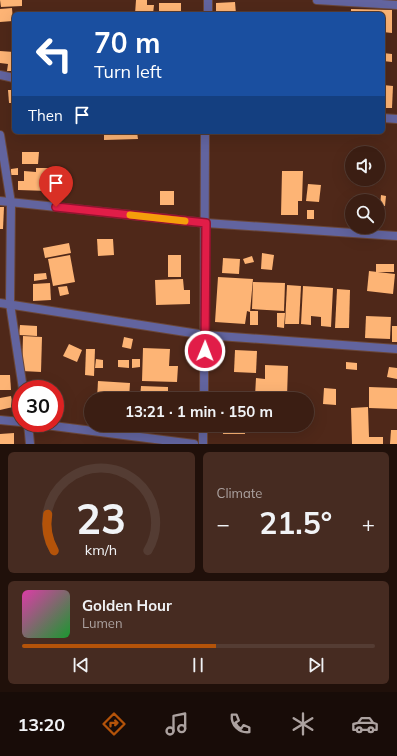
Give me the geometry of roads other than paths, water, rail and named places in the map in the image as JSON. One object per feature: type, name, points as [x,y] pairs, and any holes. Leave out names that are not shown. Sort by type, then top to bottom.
[{"type":"street","points":[[208,0],[208,12]]},
{"type":"street","points":[[317,0],[397,5]]},
{"type":"street","points":[[0,76],[12,78]]},
{"type":"street","points":[[385,118],[397,119]]},
{"type":"street","points":[[204,392],[206,223],[205,134]]},
{"type":"street","points":[[0,135],[11,203],[10,304],[22,380]]},
{"type":"street","points":[[0,201],[206,223],[397,236]]},
{"type":"street","points":[[0,303],[205,335],[397,348]]},
{"type":"street","points":[[0,420],[12,421]]},
{"type":"street","points":[[64,427],[194,444]]},
{"type":"street","points":[[29,432],[30,444]]},
{"type":"street","points":[[203,444],[204,432]]}]
